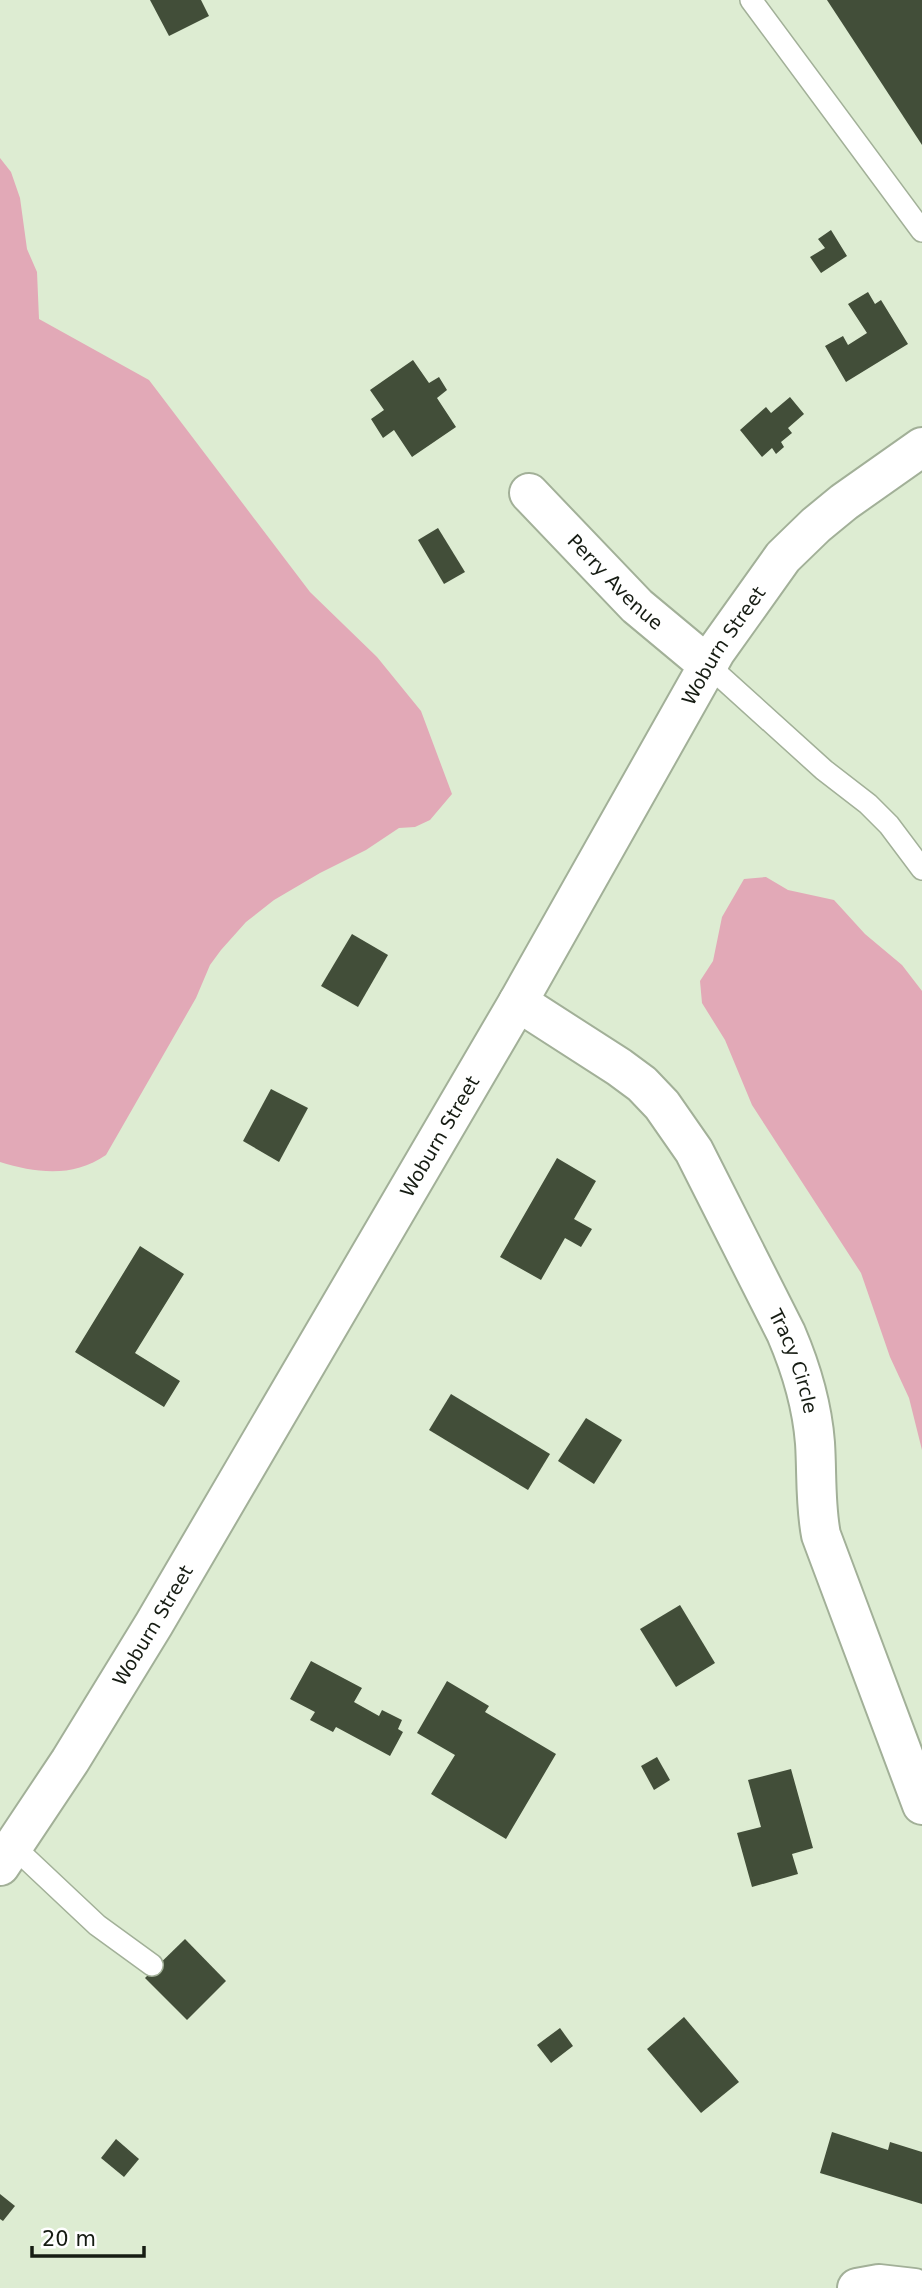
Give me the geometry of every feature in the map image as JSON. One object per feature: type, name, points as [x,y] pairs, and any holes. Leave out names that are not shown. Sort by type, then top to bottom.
[{"type":"street","name":"Woburn Street","points":[[6,1856],[70,1761],[154,1624],[518,1002],[716,651],[783,557],[844,502],[922,447]]},
{"type":"street","name":"Perry Avenue","points":[[529,493],[637,606],[709,666]]},
{"type":"street","name":"Tracy Circle","points":[[518,1002],[619,1067],[642,1084],[662,1105],[694,1151],[786,1332],[797,1358],[811,1413],[815,1443],[817,1516],[821,1535],[922,1805]]},
{"type":"lane","points":[[751,0],[922,231]]},
{"type":"lane","points":[[709,666],[824,770],[868,804],[889,825],[922,869]]},
{"type":"lane","points":[[6,1856],[152,1965]]},
{"type":"shaded area","points":[[0,158],[11,172],[20,198],[27,249],[37,272],[39,319],[149,380],[310,592],[377,657],[421,711],[452,794],[430,820],[415,827],[399,828],[366,850],[274,900],[246,922],[210,965],[196,998],[106,1155],[81,1167],[54,1171],[27,1169],[0,1162]]},
{"type":"shaded area","points":[[766,877],[788,890],[834,900],[865,934],[902,965],[922,991],[922,1450],[909,1398],[890,1357],[861,1273],[752,1105],[725,1040],[702,1003],[700,981],[713,961],[722,917],[744,879]]},
{"type":"building","points":[[150,0],[201,0],[209,16],[169,36]]},
{"type":"building","points":[[827,0],[922,0],[922,145]]},
{"type":"building","points":[[831,230],[847,256],[821,273],[810,257],[825,248],[818,239]]},
{"type":"building","points":[[868,292],[875,304],[881,300],[908,344],[846,382],[825,346],[843,336],[848,345],[867,333],[848,304]]},
{"type":"building","points":[[413,360],[429,383],[439,377],[447,390],[437,398],[456,427],[412,457],[394,430],[383,438],[371,419],[384,410],[370,390]]},
{"type":"building","points":[[790,397],[804,414],[788,428],[792,433],[781,442],[784,447],[776,454],[772,448],[762,457],[740,430],[766,407],[771,413]]},
{"type":"building","points":[[438,528],[465,572],[444,584],[418,540]]},
{"type":"building","points":[[352,934],[388,955],[358,1007],[321,986]]},
{"type":"building","points":[[271,1089],[308,1108],[279,1162],[243,1141]]},
{"type":"building","points":[[557,1158],[596,1181],[574,1219],[592,1229],[581,1247],[565,1238],[541,1280],[500,1257]]},
{"type":"building","points":[[140,1246],[184,1274],[135,1353],[180,1381],[164,1407],[75,1352]]},
{"type":"building","points":[[451,1394],[550,1454],[528,1490],[429,1430]]},
{"type":"building","points":[[586,1418],[622,1440],[594,1484],[558,1461]]},
{"type":"building","points":[[680,1605],[715,1663],[676,1687],[640,1629]]},
{"type":"building","points":[[311,1661],[362,1688],[354,1702],[379,1716],[382,1710],[402,1720],[398,1729],[403,1732],[390,1756],[336,1727],[333,1732],[310,1720],[315,1712],[290,1699]]},
{"type":"building","points":[[447,1681],[489,1706],[485,1712],[556,1754],[506,1839],[431,1794],[455,1755],[417,1733]]},
{"type":"building","points":[[657,1757],[670,1780],[654,1790],[641,1766]]},
{"type":"building","points":[[791,1769],[813,1848],[792,1854],[798,1874],[752,1887],[737,1833],[761,1827],[748,1780]]},
{"type":"building","points":[[185,1939],[226,1981],[187,2020],[145,1978]]},
{"type":"building","points":[[684,2017],[739,2082],[701,2113],[647,2049]]},
{"type":"building","points":[[560,2028],[573,2046],[551,2063],[537,2045]]},
{"type":"building","points":[[832,2132],[888,2150],[890,2142],[922,2152],[922,2204],[820,2173]]},
{"type":"building","points":[[116,2139],[139,2159],[124,2177],[101,2158]]},
{"type":"building","points":[[0,2194],[15,2206],[3,2221],[0,2219]]}]
